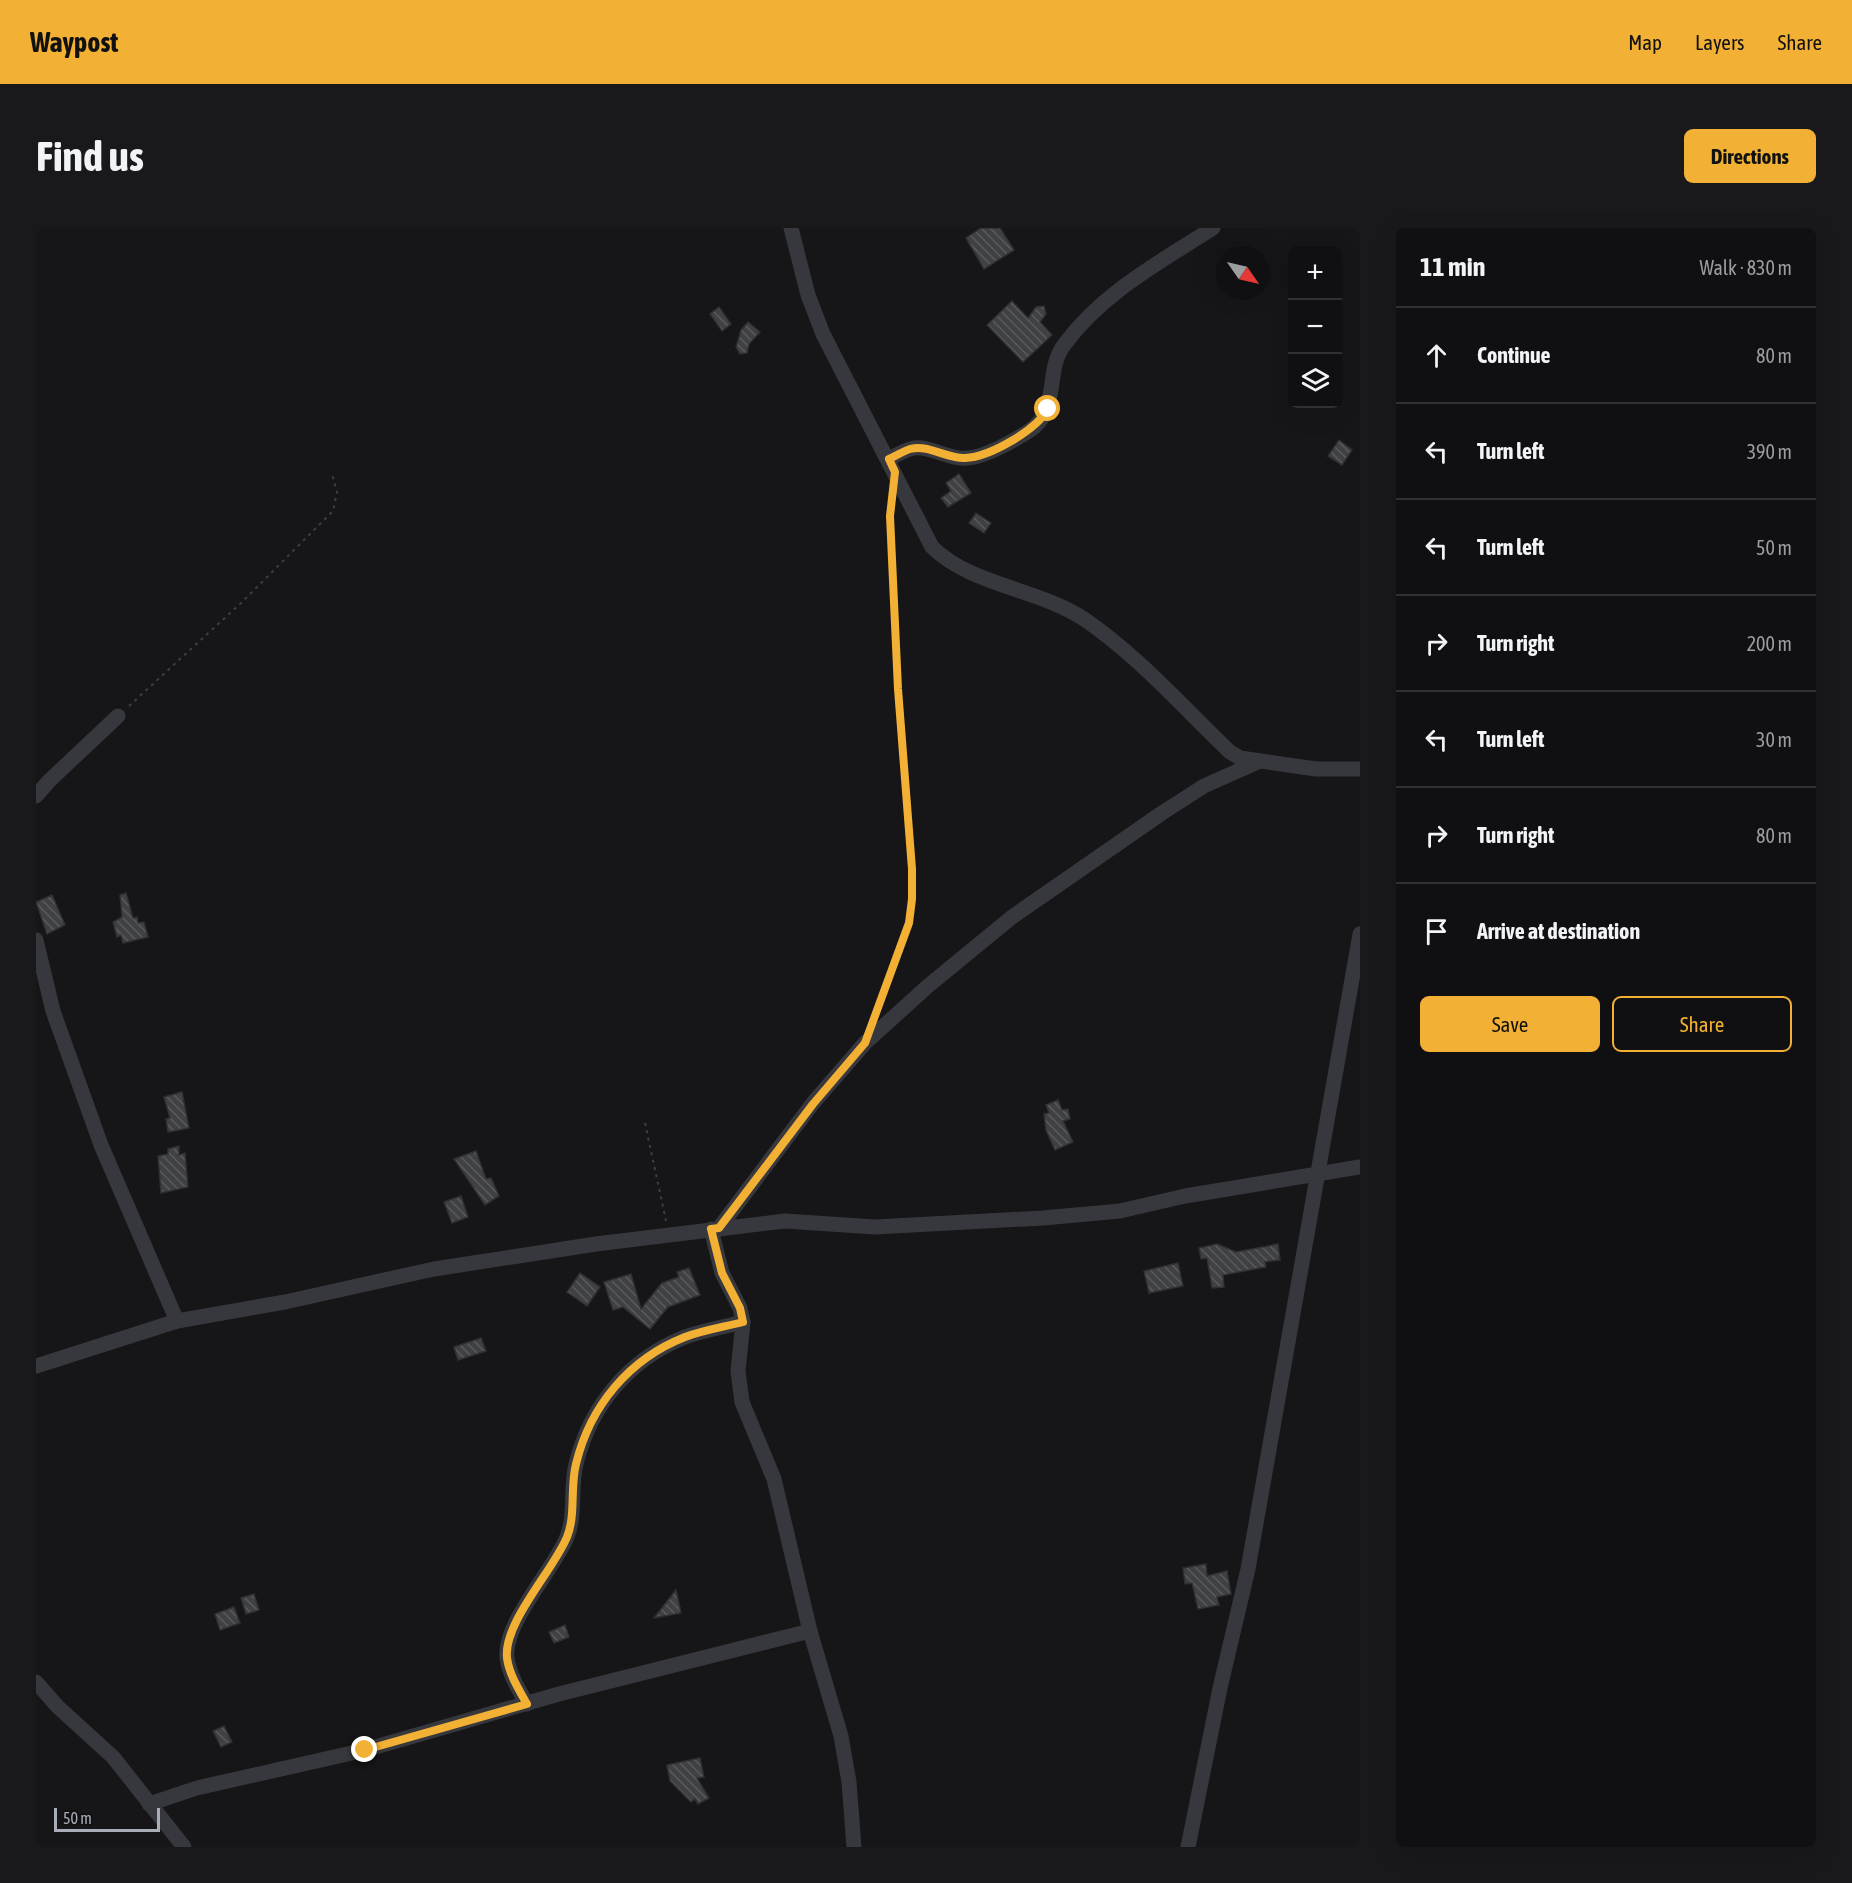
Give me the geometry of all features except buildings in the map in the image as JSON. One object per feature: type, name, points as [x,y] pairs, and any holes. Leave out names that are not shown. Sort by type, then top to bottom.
[{"type":"street","points":[[791,228],[808,296],[822,334],[889,459],[932,547],[944,559],[961,569],[1054,602],[1085,620],[1138,664],[1230,752],[1258,762],[1316,769],[1360,769]]},
{"type":"street","points":[[889,459],[911,449],[920,448],[968,458],[979,456],[1030,430],[1042,420],[1048,409],[1058,355],[1101,303],[1213,228]]},
{"type":"street","points":[[36,796],[118,716]]},
{"type":"street","points":[[854,1847],[849,1782],[841,1736],[810,1631],[774,1479],[748,1418],[739,1387],[743,1322],[740,1308],[722,1273],[715,1228],[850,1060],[865,1043],[928,986],[1012,917],[1162,813],[1204,786],[1258,762]]},
{"type":"street","points":[[1188,1847],[1220,1688],[1248,1569],[1320,1173],[1360,934]]},
{"type":"street","points":[[36,940],[53,1011],[101,1145],[177,1321]]},
{"type":"street","points":[[36,1366],[177,1321],[285,1302],[434,1269],[596,1244],[785,1221],[875,1227],[1042,1218],[1120,1210],[1185,1196],[1360,1167]]},
{"type":"street","points":[[527,1704],[512,1675],[507,1657],[509,1639],[515,1623],[542,1582],[568,1533],[576,1464],[592,1420],[609,1392],[622,1378],[658,1352],[686,1337],[743,1322]]},
{"type":"street","points":[[149,1804],[197,1788],[365,1750],[527,1704],[810,1631]]},
{"type":"street","points":[[36,1682],[58,1707],[113,1757],[184,1847]]},
{"type":"path","points":[[118,716],[241,603],[333,511],[338,492],[332,474]]},
{"type":"path","points":[[875,1015],[900,953],[912,899],[907,793],[898,689],[891,496]]},
{"type":"path","points":[[645,1123],[670,1236]]},
{"type":"route","points":[[365,1750],[527,1704],[512,1675],[507,1657],[509,1639],[515,1623],[558,1555],[568,1533],[576,1464],[592,1420],[609,1392],[622,1378],[658,1352],[686,1337],[743,1322],[740,1308],[722,1273],[711,1229],[719,1228],[813,1104],[865,1043],[900,953],[909,923],[912,869],[900,727],[890,516],[895,472],[889,459],[911,449],[920,448],[957,458],[979,456],[1030,430],[1042,420],[1048,409]]}]
